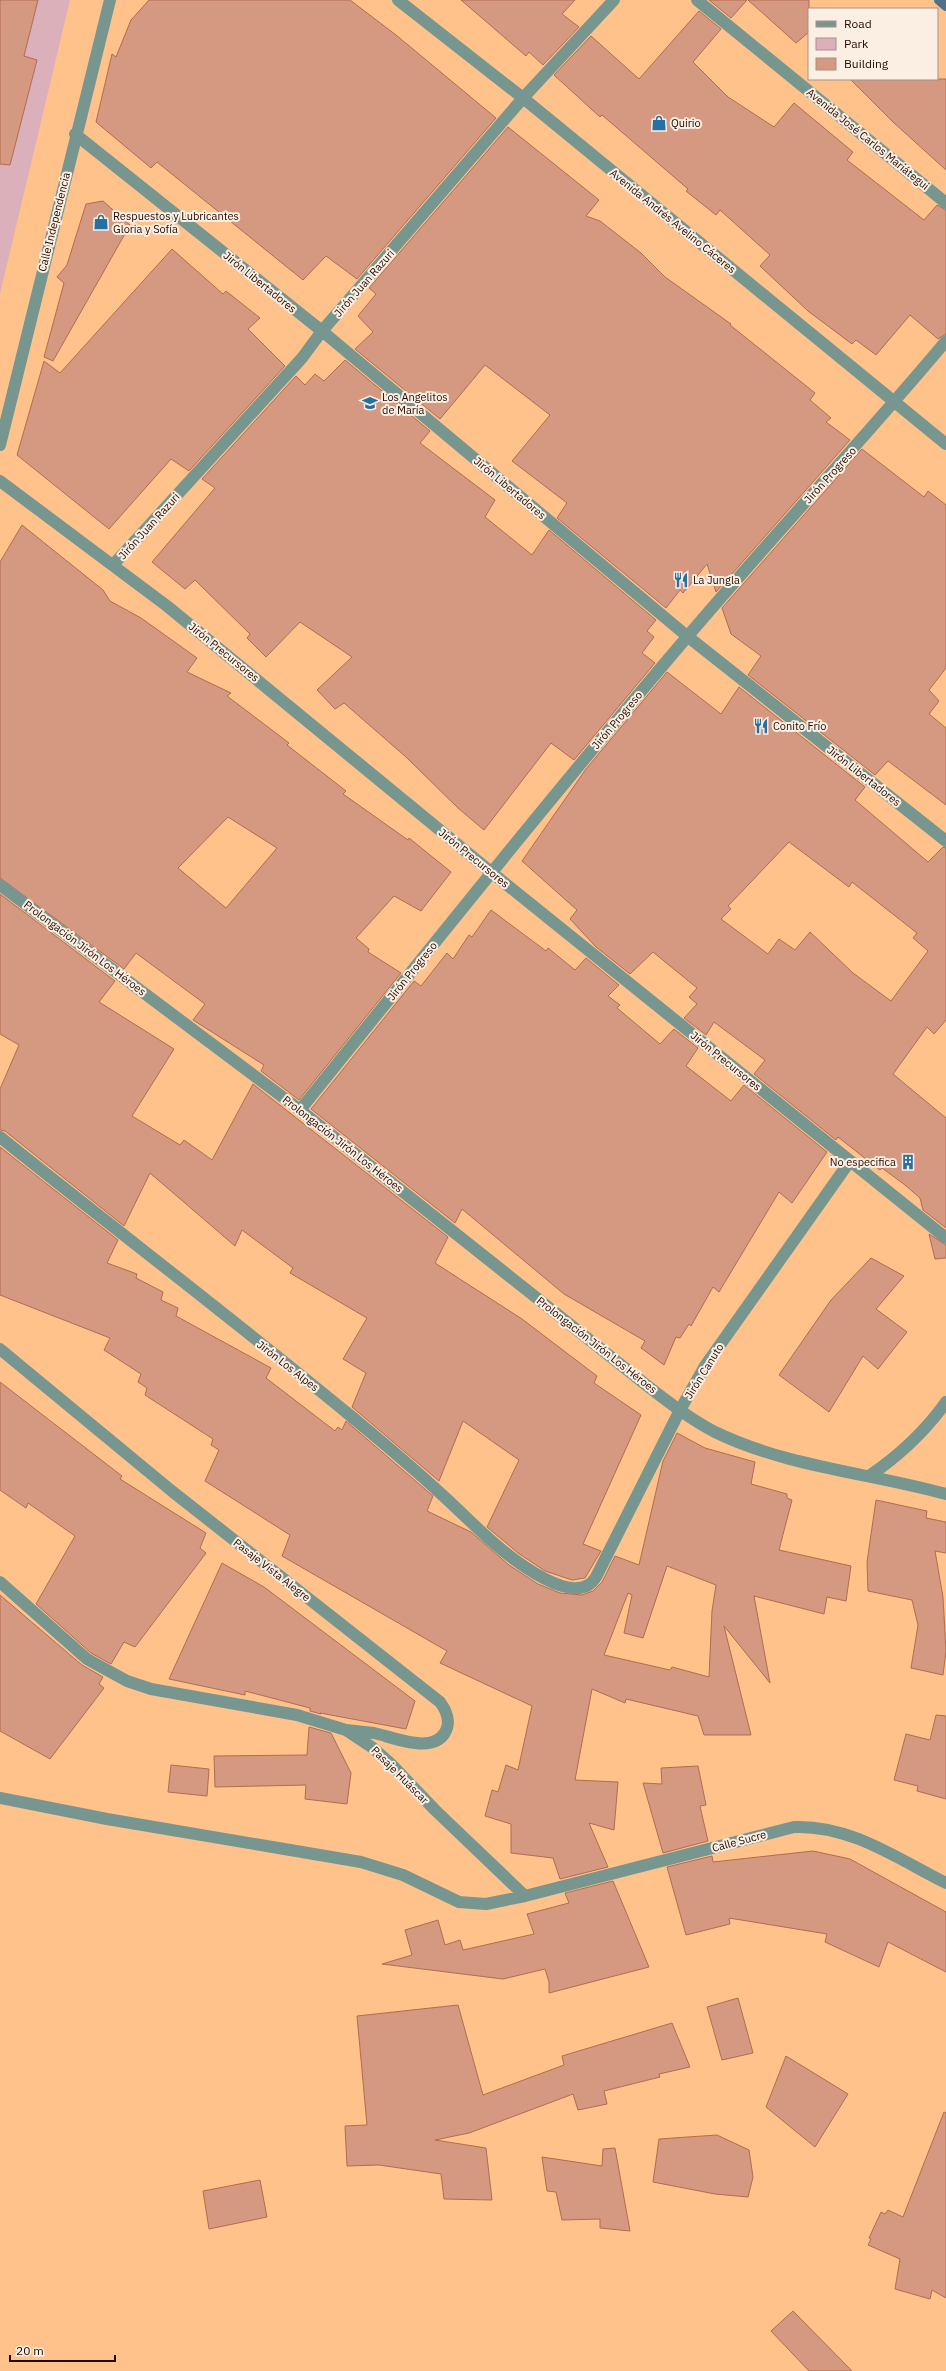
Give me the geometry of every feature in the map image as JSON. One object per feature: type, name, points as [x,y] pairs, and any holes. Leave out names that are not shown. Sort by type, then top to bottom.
[{"type":"street","name":"Calle Independencia","points":[[0,445],[75,134],[110,0]]},
{"type":"street","name":"Avenida Andrés Avelino Cáceres","points":[[398,0],[523,98],[946,444]]},
{"type":"street","name":"Jirón Juan Razuri","points":[[113,565],[302,358],[322,332],[523,98],[614,0]]},
{"type":"street","name":"Avenida José Carlos Mariátegui","points":[[697,0],[946,203]]},
{"type":"street","name":"Jirón Libertadores","points":[[75,134],[322,332],[688,636],[946,841]]},
{"type":"street","name":"Jirón Progreso","points":[[300,1110],[491,872],[688,636],[946,341]]},
{"type":"street","name":"Jirón Precursores","points":[[0,481],[173,611],[491,872],[946,1238]]},
{"type":"street","name":"Prolongación Jirón Los Héroes","points":[[0,885],[300,1110],[638,1379],[680,1410],[714,1431],[747,1446],[816,1466],[869,1476],[946,1494]]},
{"type":"street","name":"Jirón Los Alpes","points":[[0,1137],[351,1416],[440,1492],[494,1544],[541,1576],[557,1584],[578,1589]]},
{"type":"street","name":"Jirón Canuto","points":[[578,1589],[589,1585],[596,1577],[680,1410],[705,1366],[850,1161]]},
{"type":"street","name":"Pasaje Vista Alegre","points":[[0,1349],[173,1492],[440,1702],[444,1708],[448,1722],[442,1736],[432,1742],[420,1744],[412,1744],[375,1734],[346,1730]]},
{"type":"street","points":[[869,1476],[893,1460],[914,1441],[946,1402]]},
{"type":"street","name":"Pasaje Huáscar","points":[[0,1582],[87,1659],[127,1681],[151,1689],[297,1715],[346,1730],[373,1748],[391,1764],[435,1810],[525,1896]]},
{"type":"street","name":"Calle Sucre","points":[[0,1798],[107,1819],[362,1862],[403,1875],[459,1902],[486,1904],[525,1896],[794,1827],[830,1829],[858,1838],[946,1883]]},
{"type":"green space","points":[[0,0],[70,0],[0,294]]},
{"type":"building","points":[[0,0],[38,0],[24,56],[37,60],[10,165],[0,164]]},
{"type":"building","points":[[149,0],[350,0],[396,35],[496,118],[357,279],[326,256],[303,280],[157,162],[151,168],[96,122],[112,54],[116,57],[131,20]]},
{"type":"building","points":[[461,0],[575,0],[562,14],[579,27],[543,65],[529,52],[526,56]]},
{"type":"building","points":[[709,0],[747,0],[731,18]]},
{"type":"building","points":[[748,0],[809,0],[808,33],[796,43]]},
{"type":"building","points":[[699,11],[721,29],[693,62],[728,97],[774,127],[794,103],[853,152],[847,160],[924,220],[937,205],[946,210],[946,334],[938,339],[910,315],[876,355],[856,340],[852,344],[808,311],[760,266],[770,255],[720,210],[716,215],[686,191],[688,189],[602,115],[600,117],[554,75],[591,36],[639,79]]},
{"type":"building","points":[[946,79],[946,170],[893,122],[851,80]]},
{"type":"building","points":[[508,127],[599,200],[586,216],[600,221],[641,253],[665,277],[731,324],[730,325],[815,393],[810,400],[831,418],[826,422],[850,440],[716,592],[707,564],[683,593],[680,590],[666,608],[557,518],[567,503],[512,461],[550,415],[485,365],[440,419],[355,349],[373,332],[358,316],[376,294],[369,288]]},
{"type":"building","points":[[103,201],[130,225],[53,361],[44,357],[64,283],[57,277],[67,265],[86,204]]},
{"type":"building","points":[[172,249],[223,294],[226,291],[260,318],[248,329],[285,366],[189,471],[171,459],[109,529],[17,455],[44,361],[60,373]]},
{"type":"building","points":[[345,360],[430,431],[420,443],[495,500],[485,517],[532,555],[549,530],[656,620],[647,631],[654,637],[642,653],[655,663],[574,760],[551,743],[484,830],[458,808],[406,757],[344,703],[335,709],[317,690],[352,657],[300,622],[266,657],[247,638],[250,634],[195,580],[185,589],[152,562],[215,488],[202,479],[296,376],[305,385],[315,374],[324,381]]},
{"type":"building","points":[[862,449],[924,497],[928,491],[946,505],[946,668],[929,690],[939,701],[929,714],[946,728],[946,805],[888,761],[875,775],[748,675],[761,656],[731,634],[722,608]]},
{"type":"building","points":[[22,525],[103,590],[110,601],[141,618],[197,658],[187,672],[231,693],[227,696],[289,743],[287,745],[346,791],[343,794],[408,840],[409,838],[451,872],[421,911],[394,896],[356,938],[369,949],[368,952],[401,973],[299,1100],[261,1071],[264,1065],[193,1020],[205,1004],[136,953],[124,969],[0,878],[0,562]],"holes":[[[228,817],[277,848],[226,908],[178,868]]]},
{"type":"building","points":[[667,672],[721,714],[739,687],[865,787],[855,800],[928,862],[943,847],[946,848],[946,1020],[934,1034],[927,1027],[893,1074],[946,1118],[946,1228],[923,1210],[920,1198],[905,1185],[882,1168],[880,1170],[838,1137],[836,1140],[754,1074],[765,1060],[714,1022],[706,1035],[684,1018],[697,1004],[689,997],[697,988],[653,952],[630,974],[596,947],[570,919],[577,910],[522,861],[586,769]],"holes":[[[789,842],[849,887],[852,882],[917,933],[913,938],[928,951],[891,1001],[853,973],[810,932],[795,950],[779,939],[768,954],[721,919],[731,909],[728,906]]]},
{"type":"building","points":[[0,894],[115,981],[99,1002],[174,1049],[132,1116],[180,1145],[184,1140],[212,1160],[253,1084],[448,1237],[435,1263],[522,1319],[597,1376],[594,1383],[641,1415],[583,1544],[601,1551],[585,1578],[572,1580],[545,1571],[518,1553],[487,1527],[519,1460],[463,1421],[439,1481],[352,1407],[366,1373],[343,1359],[367,1318],[290,1273],[293,1268],[242,1230],[235,1246],[150,1173],[124,1226],[5,1131],[0,1130],[0,1089],[19,1045],[0,1034]]},
{"type":"building","points":[[491,910],[546,951],[548,948],[575,970],[586,958],[619,985],[608,996],[620,1005],[617,1008],[660,1044],[674,1029],[698,1048],[686,1066],[731,1101],[744,1085],[827,1152],[792,1203],[779,1192],[719,1292],[713,1287],[691,1326],[689,1324],[680,1338],[676,1337],[664,1365],[641,1348],[645,1341],[564,1294],[462,1209],[455,1223],[311,1109],[414,981],[421,986],[447,953],[453,959],[469,935],[472,937]]},
{"type":"building","points":[[0,1147],[118,1240],[107,1263],[137,1274],[136,1278],[163,1292],[161,1300],[178,1308],[176,1316],[271,1368],[266,1378],[335,1431],[338,1427],[342,1430],[346,1421],[433,1496],[427,1511],[471,1532],[509,1565],[538,1584],[560,1593],[582,1595],[593,1591],[602,1582],[615,1556],[639,1565],[663,1461],[677,1433],[705,1448],[755,1462],[751,1484],[787,1494],[787,1498],[792,1500],[779,1550],[851,1566],[846,1601],[827,1597],[824,1614],[754,1596],[770,1683],[724,1626],[751,1735],[704,1735],[698,1716],[626,1699],[625,1703],[592,1689],[575,1780],[618,1782],[614,1830],[589,1823],[608,1867],[560,1879],[553,1858],[511,1853],[511,1824],[485,1816],[492,1790],[498,1792],[506,1765],[518,1770],[532,1706],[440,1663],[447,1651],[282,1556],[290,1535],[205,1481],[219,1450],[211,1445],[213,1439],[145,1395],[147,1388],[138,1382],[141,1374],[104,1350],[110,1338],[0,1295]],"holes":[[[667,1566],[716,1585],[712,1611],[709,1677],[672,1667],[670,1670],[604,1655],[628,1593],[632,1595],[624,1633],[643,1638]]]},
{"type":"building","points":[[929,1234],[946,1245],[946,1258],[935,1259]]},
{"type":"building","points":[[871,1258],[904,1276],[876,1309],[907,1332],[878,1369],[863,1356],[829,1412],[779,1375],[831,1300]]},
{"type":"building","points":[[0,1382],[122,1476],[120,1479],[206,1533],[200,1548],[206,1553],[135,1647],[124,1642],[111,1664],[91,1653],[36,1604],[75,1536],[28,1503],[26,1508],[0,1490]]},
{"type":"building","points":[[876,1500],[927,1511],[926,1518],[946,1522],[946,1553],[935,1551],[943,1597],[946,1651],[943,1675],[911,1668],[918,1625],[912,1600],[868,1591],[867,1562]]},
{"type":"building","points":[[222,1563],[264,1587],[415,1701],[406,1729],[320,1713],[321,1714],[310,1711],[310,1708],[245,1691],[245,1695],[169,1679]]},
{"type":"building","points":[[0,1595],[82,1665],[103,1677],[99,1684],[104,1688],[50,1759],[0,1731]]},
{"type":"building","points":[[936,1715],[946,1716],[946,1799],[917,1791],[918,1786],[894,1780],[906,1734],[930,1740]]},
{"type":"building","points":[[309,1727],[331,1733],[351,1773],[347,1804],[305,1799],[306,1785],[215,1787],[214,1756],[307,1755]]},
{"type":"building","points":[[171,1765],[209,1769],[207,1796],[168,1792]]},
{"type":"building","points":[[698,1766],[706,1805],[700,1806],[708,1841],[663,1853],[643,1783],[662,1784],[661,1768]]},
{"type":"building","points":[[813,1851],[850,1859],[946,1912],[946,1972],[888,1942],[879,1967],[825,1942],[827,1934],[729,1918],[730,1924],[686,1935],[667,1867],[712,1856],[713,1862]]},
{"type":"building","points":[[613,1881],[649,1967],[549,1993],[549,1982],[545,1969],[503,1979],[382,1964],[412,1955],[405,1930],[438,1920],[445,1945],[460,1940],[463,1950],[534,1934],[527,1914],[569,1903],[565,1893]]},
{"type":"building","points":[[738,1998],[753,2053],[722,2060],[707,2007]]},
{"type":"building","points":[[458,2005],[483,2095],[564,2065],[562,2056],[672,2023],[690,2067],[659,2074],[660,2077],[604,2091],[607,2104],[578,2110],[573,2094],[469,2133],[435,2140],[486,2148],[492,2200],[444,2199],[441,2174],[379,2165],[347,2166],[345,2126],[367,2125],[357,2016]]},
{"type":"building","points":[[786,2056],[848,2094],[815,2147],[766,2107]]},
{"type":"building","points":[[944,2112],[946,2113],[946,2298],[932,2290],[930,2299],[895,2289],[900,2259],[868,2245],[871,2239],[869,2238],[881,2212],[885,2214],[888,2210],[903,2217]]},
{"type":"building","points":[[717,2135],[749,2150],[753,2177],[748,2197],[715,2194],[653,2182],[659,2139]]},
{"type":"building","points":[[615,2148],[630,2231],[600,2228],[600,2219],[562,2220],[556,2192],[547,2191],[542,2157],[602,2166],[603,2149]]},
{"type":"building","points":[[260,2180],[267,2217],[209,2229],[203,2191]]},
{"type":"building","points":[[793,2311],[852,2371],[809,2371],[771,2331]]},
{"type":"waterway","points":[[939,0],[946,6]]},
{"type":"place","name":"Quirio","points":[[659,123]]},
{"type":"place","name":"Respuestos y Lubricantes Gloria y Sofía","points":[[101,222]]},
{"type":"place","name":"Los Angelitos de María","points":[[370,403]]},
{"type":"place","name":"La Jungla","points":[[681,580]]},
{"type":"place","name":"Conito Frío","points":[[761,726]]},
{"type":"place","name":"No especifica","points":[[908,1162]]}]
